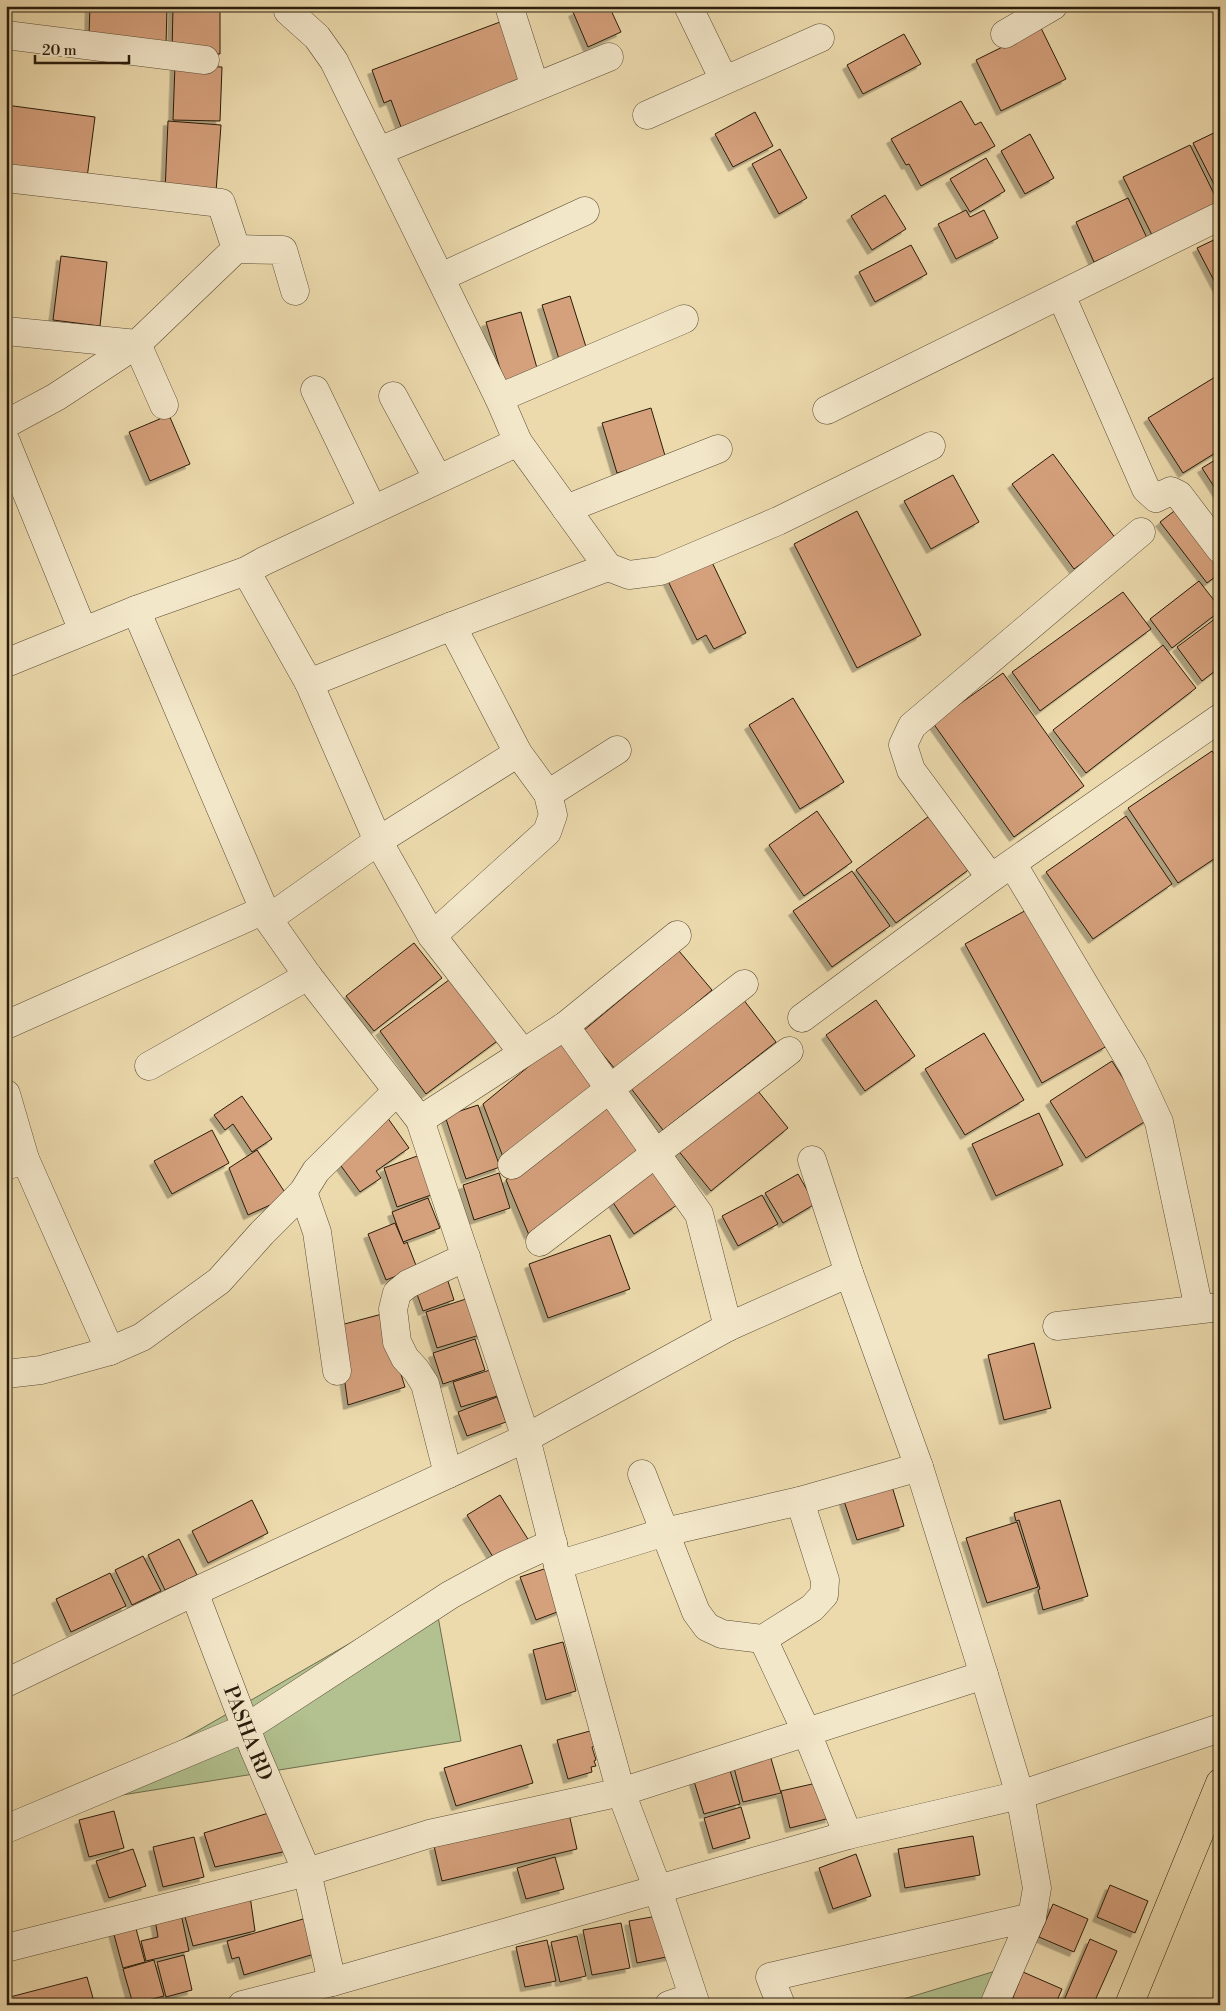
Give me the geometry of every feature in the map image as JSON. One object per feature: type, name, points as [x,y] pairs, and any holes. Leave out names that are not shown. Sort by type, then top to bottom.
[{"type":"main road","points":[[1129,2005],[1220,1783]]},
{"type":"street","points":[[509,6],[535,87]]},
{"type":"street","points":[[688,6],[724,80]]},
{"type":"street","points":[[1005,34],[1053,6]]},
{"type":"street","points":[[288,11],[317,37],[334,61],[499,398],[518,442],[608,568],[629,575],[660,571],[778,520],[931,446]]},
{"type":"street","points":[[6,35],[205,60]]},
{"type":"street","points":[[647,115],[820,38]]},
{"type":"street","points":[[379,150],[609,57]]},
{"type":"street","points":[[6,178],[221,203],[248,249]]},
{"type":"street","points":[[441,278],[585,211]]},
{"type":"street","points":[[827,410],[1220,216]]},
{"type":"street","points":[[6,424],[56,397],[137,344],[248,249],[283,250],[295,291]]},
{"type":"street","points":[[1061,296],[1146,489],[1156,498],[1170,491],[1179,495],[1220,549]]},
{"type":"street","points":[[499,398],[684,318]]},
{"type":"street","points":[[6,331],[137,344]]},
{"type":"street","points":[[137,344],[164,405]]},
{"type":"street","points":[[315,390],[373,510]]},
{"type":"street","points":[[393,396],[438,479]]},
{"type":"street","points":[[6,442],[83,631]]},
{"type":"street","points":[[6,663],[136,610],[246,571],[518,442]]},
{"type":"street","points":[[566,509],[718,449]]},
{"type":"street","points":[[1057,1326],[1210,1308],[1159,1122],[1133,1066],[1002,872],[911,770],[903,745],[912,726],[1141,532]]},
{"type":"street","points":[[309,683],[452,626],[608,568]]},
{"type":"street","points":[[246,571],[309,683],[378,840],[432,936],[523,1053]]},
{"type":"street","points":[[136,610],[266,914],[308,976],[420,1120],[526,1438],[555,1554],[622,1792],[658,1890],[686,2002]]},
{"type":"street","points":[[432,936],[547,832],[553,815],[548,794],[518,753],[452,626]]},
{"type":"street","points":[[802,1018],[1002,872],[1220,718]]},
{"type":"street","points":[[548,794],[617,750]]},
{"type":"street","points":[[6,1025],[266,914],[378,840],[518,753]]},
{"type":"street","points":[[420,1120],[565,1026],[677,934]]},
{"type":"street","points":[[149,1066],[308,976]]},
{"type":"street","points":[[512,1165],[744,984]]},
{"type":"street","points":[[565,1026],[699,1214],[728,1328]]},
{"type":"street","points":[[540,1242],[789,1051]]},
{"type":"street","points":[[6,1374],[41,1370],[110,1351],[142,1337],[219,1281],[262,1233],[303,1192],[316,1170],[397,1091]]},
{"type":"street","points":[[6,1094],[16,1162],[110,1351]]},
{"type":"street","points":[[812,1160],[849,1273],[919,1467],[1020,1795],[1037,1888],[1032,1917],[994,2005]]},
{"type":"street","points":[[303,1192],[317,1232],[337,1371]]},
{"type":"street","points":[[448,1474],[425,1384],[405,1358],[397,1342],[393,1309],[397,1293],[408,1284],[466,1257]]},
{"type":"street","points":[[6,1683],[194,1592],[526,1438],[728,1328],[849,1273]]},
{"type":"street","points":[[6,1829],[246,1728],[450,1595],[503,1566],[800,1501],[919,1467]]},
{"type":"street","points":[[642,1474],[696,1612],[707,1627],[722,1634],[763,1640],[812,1608],[824,1595],[825,1580],[800,1501]]},
{"type":"street","name":"PASHA RD","points":[[194,1592],[246,1728],[308,1872],[332,1982]]},
{"type":"street","points":[[763,1640],[807,1733],[848,1835]]},
{"type":"street","points":[[6,1948],[308,1872],[428,1834],[622,1792],[984,1675]]},
{"type":"street","points":[[242,2005],[332,1982],[848,1835],[1020,1795],[1220,1728]]},
{"type":"street","points":[[781,2005],[770,1977],[1032,1917]]},
{"type":"green space","points":[[434,1595],[461,1741],[72,1803]]},
{"type":"green space","points":[[1025,1962],[1001,2005],[884,2005]]},
{"type":"building","points":[[90,6],[167,6],[166,46],[89,36]]},
{"type":"building","points":[[173,6],[220,6],[220,54],[172,53]]},
{"type":"building","points":[[585,6],[609,6],[621,32],[588,47],[573,12]]},
{"type":"building","points":[[500,22],[522,81],[401,127],[391,100],[384,103],[372,70]]},
{"type":"building","points":[[1041,28],[1066,79],[1001,111],[976,60]]},
{"type":"building","points":[[904,34],[921,64],[863,94],[847,65]]},
{"type":"building","points":[[175,65],[222,67],[220,121],[173,120]]},
{"type":"building","points":[[961,101],[975,125],[981,122],[995,146],[921,186],[909,164],[906,165],[891,139]]},
{"type":"building","points":[[6,105],[95,117],[87,178],[6,167]]},
{"type":"building","points":[[755,112],[773,146],[733,167],[715,134]]},
{"type":"building","points":[[168,121],[221,125],[216,192],[165,192]]},
{"type":"building","points":[[1220,130],[1220,196],[1193,143]]},
{"type":"building","points":[[1030,134],[1054,178],[1025,194],[1001,151]]},
{"type":"building","points":[[1190,145],[1218,202],[1152,235],[1123,177]]},
{"type":"building","points":[[780,149],[807,198],[779,214],[752,164]]},
{"type":"building","points":[[986,158],[1005,191],[970,212],[950,179]]},
{"type":"building","points":[[885,195],[906,229],[872,250],[851,216]]},
{"type":"building","points":[[1128,198],[1147,238],[1094,262],[1076,222]]},
{"type":"building","points":[[966,210],[970,217],[984,210],[998,238],[956,259],[938,224]]},
{"type":"building","points":[[1220,237],[1220,292],[1197,248]]},
{"type":"building","points":[[911,245],[927,274],[875,302],[859,272]]},
{"type":"building","points":[[61,256],[107,262],[100,326],[53,320]]},
{"type":"building","points":[[570,296],[587,350],[559,359],[542,305]]},
{"type":"building","points":[[521,312],[539,375],[505,385],[486,322]]},
{"type":"building","points":[[1220,374],[1220,450],[1183,473],[1148,418]]},
{"type":"building","points":[[651,408],[666,459],[617,473],[602,423]]},
{"type":"building","points":[[169,415],[190,464],[150,481],[129,432]]},
{"type":"building","points":[[1053,454],[1116,539],[1074,569],[1012,484]]},
{"type":"building","points":[[1220,457],[1220,496],[1202,468]]},
{"type":"building","points":[[953,475],[979,522],[931,549],[904,501]]},
{"type":"building","points":[[1182,505],[1220,554],[1220,573],[1207,583],[1160,522]]},
{"type":"building","points":[[857,511],[921,635],[857,668],[794,544]]},
{"type":"building","points":[[709,556],[746,633],[714,649],[706,635],[697,640],[666,577]]},
{"type":"building","points":[[1199,581],[1220,608],[1220,611],[1172,648],[1150,619]]},
{"type":"building","points":[[1123,592],[1151,629],[1040,711],[1012,672]]},
{"type":"building","points":[[1220,615],[1220,667],[1202,681],[1177,647]]},
{"type":"building","points":[[1163,645],[1196,688],[1086,773],[1053,730]]},
{"type":"building","points":[[1003,673],[1084,786],[1014,837],[933,723]]},
{"type":"building","points":[[793,698],[844,782],[800,809],[749,725]]},
{"type":"building","points":[[1212,751],[1220,762],[1220,855],[1178,883],[1128,808]]},
{"type":"building","points":[[817,811],[852,862],[804,896],[769,845]]},
{"type":"building","points":[[932,814],[971,868],[896,923],[856,870]]},
{"type":"building","points":[[1126,816],[1172,884],[1093,939],[1046,872]]},
{"type":"building","points":[[852,871],[890,926],[832,967],[793,911]]},
{"type":"building","points":[[1030,908],[1107,1046],[1042,1083],[965,944]]},
{"type":"building","points":[[414,943],[442,978],[374,1031],[346,996]]},
{"type":"building","points":[[679,951],[712,990],[616,1070],[583,1031]]},
{"type":"building","points":[[457,974],[504,1036],[426,1094],[380,1031]]},
{"type":"building","points":[[743,999],[776,1042],[663,1130],[630,1087]]},
{"type":"building","points":[[876,1000],[915,1056],[865,1091],[826,1035]]},
{"type":"building","points":[[984,1033],[1024,1100],[965,1135],[925,1069]]},
{"type":"building","points":[[562,1039],[597,1085],[503,1157],[483,1104]]},
{"type":"building","points":[[1112,1061],[1149,1119],[1086,1158],[1050,1101]]},
{"type":"building","points":[[754,1086],[788,1128],[711,1191],[677,1149]]},
{"type":"building","points":[[242,1096],[272,1139],[252,1152],[233,1124],[225,1130],[214,1115]]},
{"type":"building","points":[[606,1101],[642,1148],[529,1235],[506,1180]]},
{"type":"building","points":[[478,1105],[500,1167],[466,1179],[445,1116]]},
{"type":"building","points":[[1039,1113],[1063,1165],[996,1196],[972,1144]]},
{"type":"building","points":[[387,1117],[409,1148],[376,1171],[381,1178],[360,1192],[336,1159]]},
{"type":"building","points":[[212,1130],[229,1163],[172,1194],[154,1161]]},
{"type":"building","points":[[257,1150],[288,1197],[248,1215],[229,1168]]},
{"type":"building","points":[[420,1155],[434,1194],[397,1207],[384,1168]]},
{"type":"building","points":[[653,1169],[677,1205],[634,1234],[610,1198]]},
{"type":"building","points":[[499,1173],[510,1208],[474,1220],[463,1185]]},
{"type":"building","points":[[798,1174],[815,1204],[783,1223],[765,1193]]},
{"type":"building","points":[[762,1195],[778,1224],[738,1246],[722,1216]]},
{"type":"building","points":[[428,1198],[440,1228],[403,1242],[392,1212]]},
{"type":"building","points":[[395,1223],[404,1244],[407,1242],[417,1268],[386,1280],[368,1234]]},
{"type":"building","points":[[610,1235],[630,1289],[548,1318],[529,1264]]},
{"type":"building","points":[[445,1272],[454,1300],[423,1311],[413,1283]]},
{"type":"building","points":[[472,1297],[483,1334],[437,1348],[426,1312]]},
{"type":"building","points":[[382,1314],[405,1387],[348,1405],[337,1326]]},
{"type":"building","points":[[475,1339],[485,1370],[443,1384],[433,1353]]},
{"type":"building","points":[[1034,1343],[1051,1408],[1004,1420],[988,1355]]},
{"type":"building","points":[[496,1368],[504,1394],[461,1407],[453,1382]]},
{"type":"building","points":[[497,1397],[506,1422],[467,1436],[458,1412]]},
{"type":"building","points":[[891,1483],[904,1526],[857,1540],[843,1498]]},
{"type":"building","points":[[500,1495],[531,1544],[498,1565],[467,1515]]},
{"type":"building","points":[[252,1500],[268,1533],[208,1563],[192,1531]]},
{"type":"building","points":[[1060,1500],[1088,1596],[1043,1610],[1038,1590],[1040,1589],[1019,1520],[1016,1521],[1014,1513]]},
{"type":"building","points":[[1017,1522],[1038,1587],[987,1603],[966,1538]]},
{"type":"building","points":[[179,1539],[197,1575],[165,1590],[148,1555]]},
{"type":"building","points":[[143,1556],[161,1591],[132,1605],[115,1570]]},
{"type":"building","points":[[550,1567],[565,1609],[536,1620],[520,1577]]},
{"type":"building","points":[[110,1573],[126,1606],[71,1632],[56,1599]]},
{"type":"building","points":[[563,1642],[576,1691],[546,1700],[533,1650]]},
{"type":"building","points":[[590,1731],[595,1746],[592,1747],[596,1766],[591,1767],[592,1772],[568,1779],[557,1740]]},
{"type":"building","points":[[521,1745],[533,1783],[456,1806],[444,1768]]},
{"type":"building","points":[[770,1755],[781,1793],[743,1802],[733,1764]]},
{"type":"building","points":[[729,1767],[740,1804],[704,1814],[693,1778]]},
{"type":"building","points":[[821,1782],[830,1818],[790,1828],[781,1791]]},
{"type":"building","points":[[741,1807],[750,1838],[713,1849],[704,1818]]},
{"type":"building","points":[[114,1811],[124,1848],[89,1857],[79,1820]]},
{"type":"building","points":[[275,1811],[287,1851],[215,1867],[204,1833]]},
{"type":"building","points":[[569,1814],[577,1849],[442,1881],[434,1846]]},
{"type":"building","points":[[973,1836],[980,1875],[905,1888],[898,1849]]},
{"type":"building","points":[[194,1837],[204,1877],[163,1887],[153,1847]]},
{"type":"building","points":[[133,1849],[146,1886],[109,1898],[96,1861]]},
{"type":"building","points":[[856,1854],[871,1896],[833,1909],[819,1868]]},
{"type":"building","points":[[555,1857],[564,1889],[526,1899],[517,1868]]},
{"type":"building","points":[[1110,1885],[1148,1901],[1135,1933],[1097,1917]]},
{"type":"building","points":[[250,1896],[255,1931],[193,1946],[184,1913]]},
{"type":"building","points":[[1053,1904],[1088,1919],[1074,1952],[1039,1937]]},
{"type":"building","points":[[181,1914],[189,1951],[146,1961],[141,1941],[158,1937],[155,1920]]},
{"type":"building","points":[[663,1915],[671,1956],[637,1963],[629,1921]]},
{"type":"building","points":[[310,1917],[321,1952],[244,1975],[239,1957],[232,1959],[227,1941]]},
{"type":"building","points":[[621,1923],[630,1968],[592,1975],[583,1930]]},
{"type":"building","points":[[135,1925],[145,1962],[123,1968],[113,1931]]},
{"type":"building","points":[[577,1936],[586,1976],[560,1982],[551,1942]]},
{"type":"building","points":[[1090,1939],[1117,1951],[1093,2005],[1062,2005]]},
{"type":"building","points":[[547,1940],[556,1981],[525,1987],[516,1947]]},
{"type":"building","points":[[184,1955],[192,1990],[166,1997],[157,1962]]},
{"type":"building","points":[[154,1960],[164,1996],[133,2004],[123,1969]]},
{"type":"building","points":[[1023,1972],[1062,1989],[1055,2005],[1010,2005]]},
{"type":"building","points":[[87,1977],[95,2005],[12,2005],[10,1997]]}]
